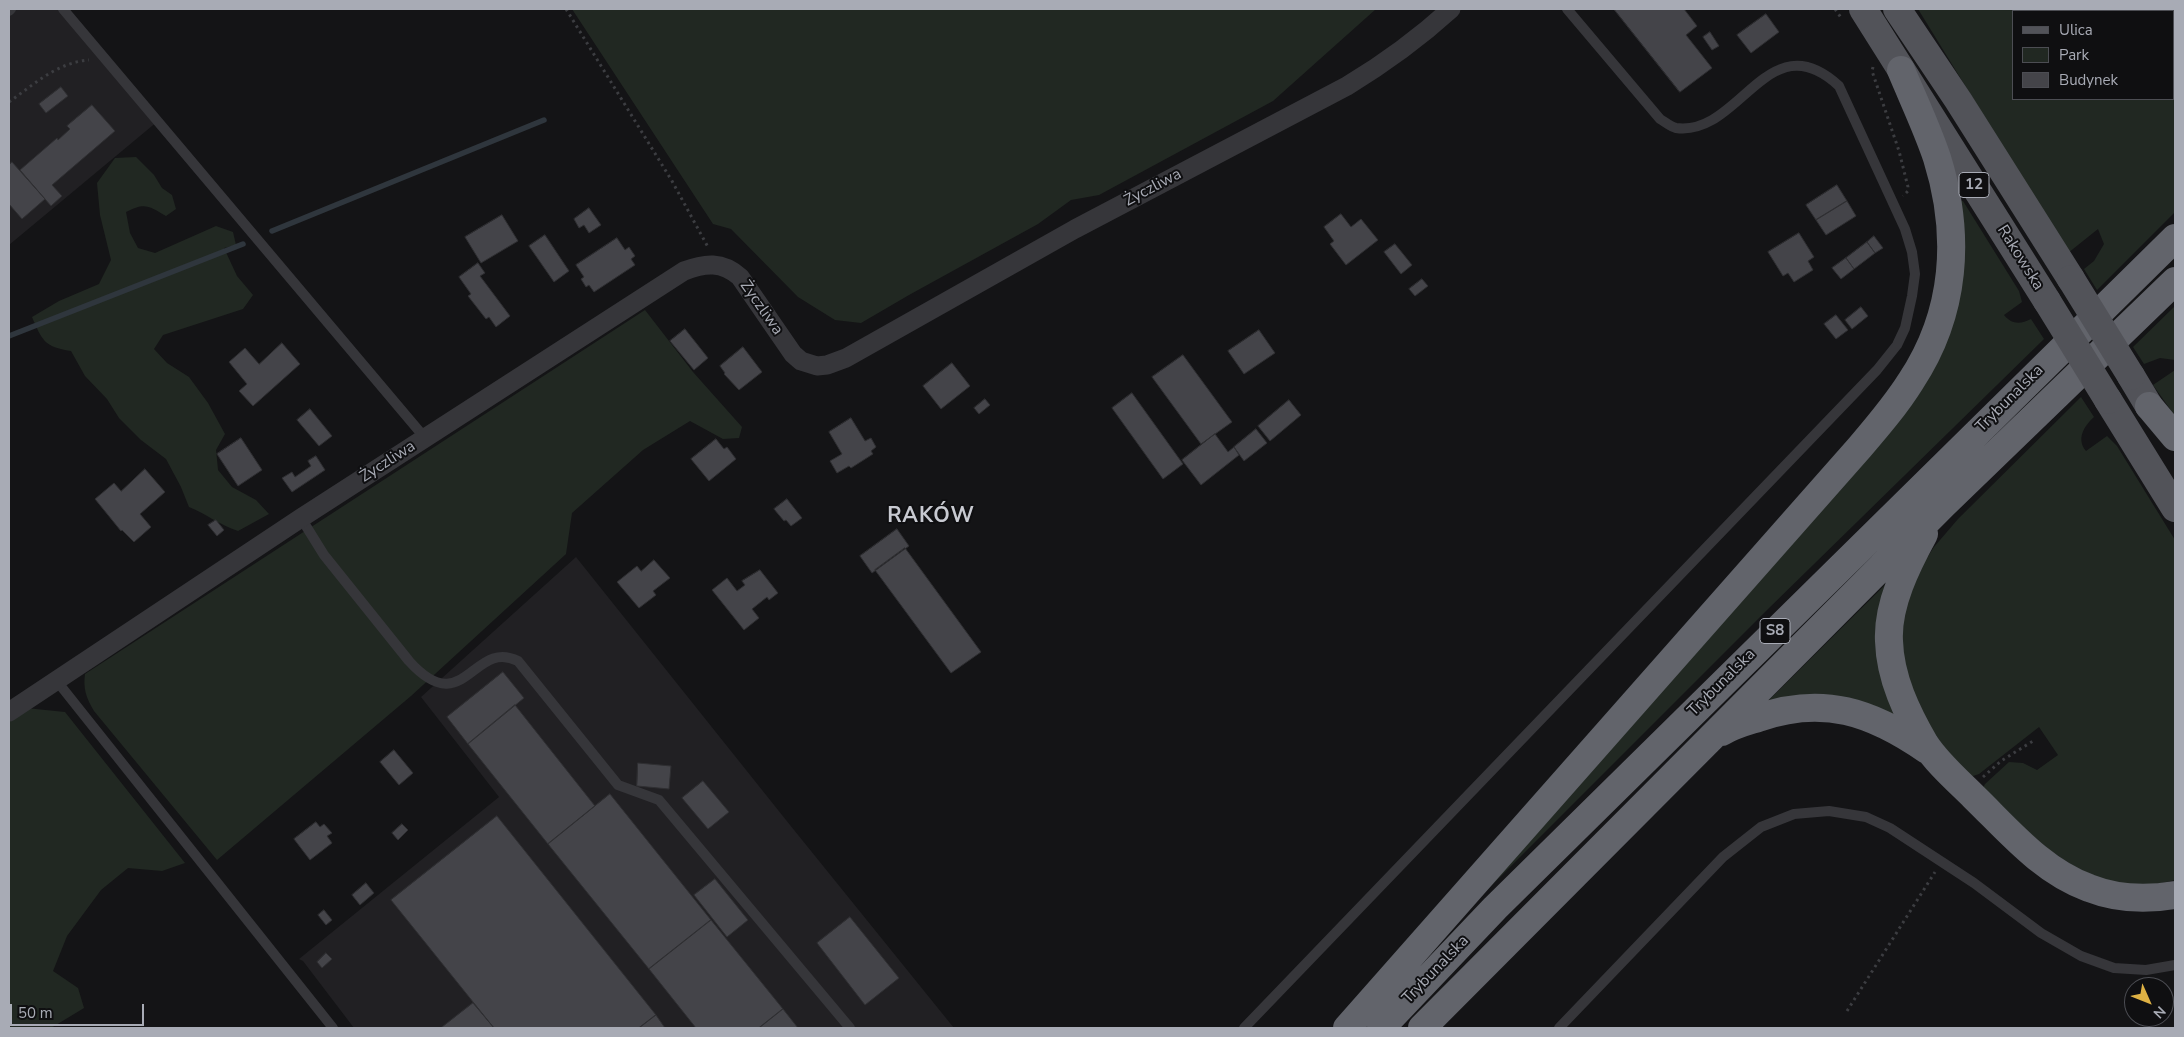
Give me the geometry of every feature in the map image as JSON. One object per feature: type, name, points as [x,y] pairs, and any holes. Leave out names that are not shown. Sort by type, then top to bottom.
[{"type":"highway","points":[[1347,1028],[1853,455],[1895,405],[1912,380],[1940,323],[1949,292],[1951,261],[1944,186],[1930,137],[1902,70]]},
{"type":"highway","name":"Trybunalska","points":[[1380,1028],[1495,908],[2175,237]]},
{"type":"highway","name":"S8","points":[[1710,738],[1943,505],[2175,281]]},
{"type":"highway","points":[[2149,406],[2175,437]]},
{"type":"highway","points":[[1933,754],[1902,698],[1892,665],[1889,632],[1894,604],[1912,559],[1943,505]]},
{"type":"highway","points":[[1710,738],[1730,727],[1791,708],[1816,706],[1843,710],[1877,720],[1933,754],[2034,855],[2075,882],[2102,893],[2120,897],[2150,898],[2175,895]]},
{"type":"highway","name":"Trybunalska","points":[[1422,1028],[1710,738]]},
{"type":"main road","name":"Rakowska","points":[[1863,9],[2175,508]]},
{"type":"main road","name":"Rakowska","points":[[1898,9],[2071,278],[2149,406]]},
{"type":"street","name":"Życzliwa","points":[[9,712],[301,518],[684,271],[710,264],[732,270],[740,277],[793,354],[801,361],[817,366],[827,365],[846,358],[1075,229],[1347,86],[1383,64],[1420,37],[1451,9]]},
{"type":"lane","points":[[62,9],[425,438]]},
{"type":"lane","points":[[1244,1028],[1878,370],[1897,345],[1905,328],[1915,274],[1912,252],[1905,229],[1839,86],[1825,73],[1806,65],[1785,67],[1769,75],[1710,122],[1693,128],[1675,128],[1660,119],[1567,9]]},
{"type":"lane","points":[[301,518],[324,555],[409,661],[425,677],[435,683],[447,684],[469,675],[492,657],[509,657],[518,662],[618,785],[659,800],[850,1028]]},
{"type":"lane","points":[[56,680],[333,1028]]},
{"type":"lane","points":[[1559,1028],[1723,857],[1761,827],[1794,814],[1829,811],[1866,817],[1890,828],[1942,861],[2041,933],[2081,956],[2114,968],[2146,970],[2175,965]]},
{"type":"path","points":[[566,9],[672,181],[711,252],[710,264]]},
{"type":"path","points":[[9,102],[54,70],[77,61],[93,60],[109,64]]},
{"type":"path","points":[[1873,67],[1872,71],[1899,151],[1908,187],[1905,194],[1892,201]]},
{"type":"path","points":[[1968,791],[2001,761],[2033,741]]},
{"type":"path","points":[[1847,1011],[1942,861]]},
{"type":"shaded area","points":[[9,9],[61,9],[158,121],[9,245]]},
{"type":"shaded area","points":[[576,557],[954,1028],[354,1028],[303,961],[299,959],[499,797],[421,697]]},
{"type":"green space","points":[[572,9],[1376,9],[1273,101],[1099,195],[1071,200],[1038,224],[861,323],[835,320],[798,297],[731,229],[713,224]]},
{"type":"green space","points":[[1918,9],[2175,9],[2175,212],[2097,290],[2084,269],[2094,261],[2104,244],[2098,229],[2068,253]]},
{"type":"green space","points":[[136,157],[154,175],[162,188],[172,195],[176,209],[166,216],[147,206],[138,207],[126,212],[130,233],[138,248],[155,253],[216,226],[233,232],[236,245],[224,248],[237,276],[253,295],[243,309],[163,335],[154,349],[167,363],[189,377],[208,403],[225,434],[216,450],[218,470],[232,487],[256,500],[269,514],[238,531],[189,507],[166,459],[141,440],[119,418],[107,399],[85,376],[71,351],[49,345],[45,341],[32,317],[59,301],[99,284],[111,260],[100,215],[97,183],[115,158]]},
{"type":"green space","points":[[1963,201],[2019,291],[2022,302],[2004,315],[2010,321],[2017,323],[2031,319],[2044,339],[1766,611],[1475,902],[1928,373],[1957,202]]},
{"type":"green space","points":[[2175,306],[2175,360],[2160,358],[2144,364],[2133,347]]},
{"type":"green space","points":[[645,310],[693,372],[742,427],[739,438],[723,439],[690,421],[643,450],[572,513],[566,554],[411,696],[217,860],[94,711],[86,693],[84,684],[85,674]]},
{"type":"green space","points":[[2175,370],[2175,416],[2153,385]]},
{"type":"green space","points":[[2081,397],[2094,417],[2082,433],[2082,442],[2086,451],[2107,436],[2117,446],[2175,540],[2175,880],[2156,884],[2121,883],[2098,877],[2076,867],[2055,854],[2017,822],[1983,788],[2009,762],[2023,763],[2037,770],[2058,755],[2039,727],[1979,774],[1969,775],[1936,738],[1923,720],[1902,657],[1902,612],[1921,567],[1934,547],[1958,519]]},
{"type":"green space","points":[[1887,583],[1896,712],[1892,715],[1770,705],[1769,700]]},
{"type":"green space","points":[[26,708],[65,712],[185,863],[162,871],[128,868],[101,890],[67,936],[53,971],[78,988],[84,1008],[51,1028],[9,1028],[9,720]]},
{"type":"building","points":[[1614,9],[1684,9],[1697,26],[1686,35],[1712,68],[1680,92]]},
{"type":"building","points":[[1766,14],[1779,32],[1751,53],[1737,35]]},
{"type":"building","points":[[1710,32],[1719,46],[1712,50],[1703,37]]},
{"type":"building","points":[[61,87],[68,96],[46,113],[39,104]]},
{"type":"building","points":[[92,105],[115,131],[52,185],[62,196],[51,206],[20,170],[57,138],[58,140],[70,129],[67,126]]},
{"type":"building","points":[[12,162],[45,199],[22,219],[9,204],[9,165]]},
{"type":"building","points":[[1837,185],[1847,201],[1816,220],[1806,205]]},
{"type":"building","points":[[1847,201],[1856,216],[1826,235],[1816,220]]},
{"type":"building","points":[[589,208],[601,225],[589,233],[584,225],[579,228],[574,219]]},
{"type":"building","points":[[1341,214],[1351,227],[1361,219],[1378,240],[1346,265],[1330,244],[1334,241],[1324,227]]},
{"type":"building","points":[[502,215],[518,241],[481,263],[465,237]]},
{"type":"building","points":[[1799,233],[1814,257],[1808,261],[1813,270],[1794,282],[1788,273],[1783,276],[1768,252]]},
{"type":"building","points":[[545,235],[569,271],[554,282],[529,246]]},
{"type":"building","points":[[1874,236],[1883,248],[1875,253],[1867,242]]},
{"type":"building","points":[[617,238],[625,250],[629,247],[635,256],[631,259],[635,265],[594,292],[589,285],[586,287],[581,279],[584,277],[576,265]]},
{"type":"building","points":[[1867,242],[1875,253],[1854,269],[1846,258]]},
{"type":"building","points":[[1395,244],[1412,265],[1401,274],[1384,252]]},
{"type":"building","points":[[1846,258],[1854,269],[1841,279],[1832,268]]},
{"type":"building","points":[[478,263],[485,273],[480,276],[510,316],[496,327],[489,317],[486,319],[468,296],[471,294],[459,277]]},
{"type":"building","points":[[1422,279],[1428,286],[1415,296],[1409,289]]},
{"type":"building","points":[[1861,307],[1868,316],[1852,329],[1845,320]]},
{"type":"building","points":[[1836,315],[1848,330],[1836,339],[1824,324]]},
{"type":"building","points":[[685,329],[708,358],[694,370],[670,341]]},
{"type":"building","points":[[1259,330],[1275,353],[1244,374],[1228,351]]},
{"type":"building","points":[[282,343],[300,364],[253,406],[239,391],[247,384],[229,362],[245,348],[259,364]]},
{"type":"building","points":[[743,347],[762,372],[739,390],[724,374],[720,366]]},
{"type":"building","points":[[1183,355],[1232,422],[1201,444],[1152,377]]},
{"type":"building","points":[[952,363],[970,386],[941,409],[923,386]]},
{"type":"building","points":[[1132,393],[1183,464],[1163,479],[1112,408]]},
{"type":"building","points":[[985,399],[990,405],[979,414],[974,408]]},
{"type":"building","points":[[1289,400],[1301,415],[1270,441],[1258,426]]},
{"type":"building","points":[[310,409],[332,436],[319,446],[297,420]]},
{"type":"building","points":[[851,418],[865,441],[871,438],[876,447],[871,451],[873,454],[851,468],[849,466],[837,473],[830,461],[842,454],[829,432]]},
{"type":"building","points":[[1256,429],[1267,443],[1244,461],[1234,447]]},
{"type":"building","points":[[1215,434],[1228,452],[1234,447],[1239,455],[1201,485],[1182,460]]},
{"type":"building","points":[[241,438],[262,470],[238,486],[217,454]]},
{"type":"building","points":[[716,439],[724,449],[727,447],[736,459],[709,481],[691,459]]},
{"type":"building","points":[[316,456],[325,470],[292,492],[282,478],[292,472],[295,477],[311,466],[308,461]]},
{"type":"building","points":[[145,469],[165,492],[140,514],[151,527],[134,542],[121,531],[95,499],[114,483],[121,491]]},
{"type":"building","points":[[787,499],[802,518],[791,526],[774,509]]},
{"type":"building","points":[[216,520],[224,530],[217,536],[208,525]]},
{"type":"building","points":[[897,529],[909,546],[872,573],[860,556]]},
{"type":"building","points":[[905,548],[981,652],[951,673],[875,570]]},
{"type":"building","points":[[654,560],[670,578],[653,591],[656,595],[639,608],[617,582],[637,566],[641,571]]},
{"type":"building","points":[[760,570],[778,593],[769,600],[767,597],[752,609],[759,618],[744,630],[712,590],[727,578],[737,591],[745,585],[742,581]]},
{"type":"building","points":[[503,672],[524,698],[468,744],[447,717]]},
{"type":"building","points":[[515,705],[595,806],[548,844],[468,744]]},
{"type":"building","points":[[394,750],[413,773],[399,785],[380,762]]},
{"type":"building","points":[[638,763],[671,766],[669,789],[637,786]]},
{"type":"building","points":[[703,781],[729,812],[708,829],[682,798]]},
{"type":"building","points":[[610,794],[711,920],[649,969],[548,844]]},
{"type":"building","points":[[497,816],[656,1015],[639,1028],[494,1028],[391,900]]},
{"type":"building","points":[[316,822],[320,827],[324,824],[332,833],[327,836],[332,843],[310,860],[294,839]]},
{"type":"building","points":[[402,824],[408,830],[398,840],[392,833]]},
{"type":"building","points":[[715,879],[748,920],[727,937],[694,895]]},
{"type":"building","points":[[366,883],[374,893],[360,905],[352,895]]},
{"type":"building","points":[[324,910],[332,920],[326,925],[318,915]]},
{"type":"building","points":[[850,917],[899,978],[865,1005],[817,943]]},
{"type":"building","points":[[711,920],[783,1009],[759,1028],[696,1028],[649,969]]},
{"type":"building","points":[[326,953],[332,959],[322,968],[317,962]]},
{"type":"building","points":[[473,1003],[494,1028],[441,1028]]},
{"type":"building","points":[[783,1009],[798,1028],[759,1028]]},
{"type":"building","points":[[656,1015],[665,1028],[639,1028]]},
{"type":"waterway","points":[[272,231],[544,120]]},
{"type":"waterway","points":[[9,336],[243,244]]},
{"type":"district","name":"RAKÓW","points":[[931,517]]}]
